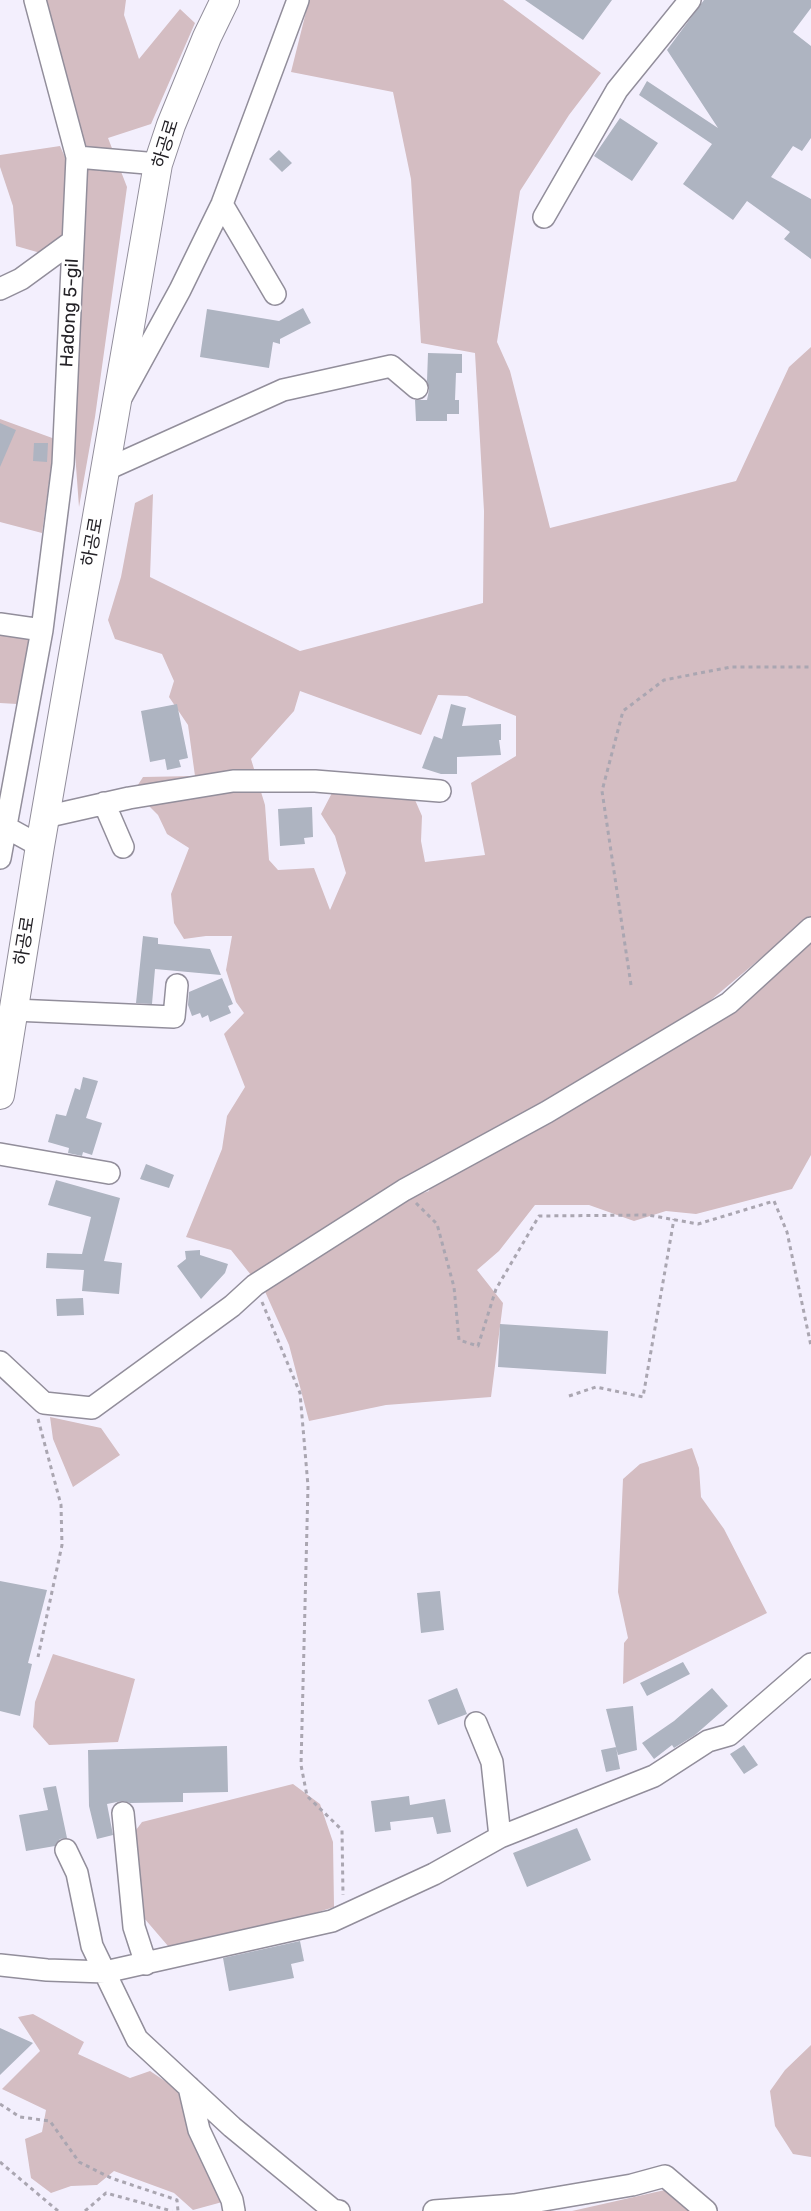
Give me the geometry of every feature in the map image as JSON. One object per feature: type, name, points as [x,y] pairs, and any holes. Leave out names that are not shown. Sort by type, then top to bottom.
[{"type":"main road","name":"하공로","points":[[0,1095],[40,846],[158,164],[171,125],[207,37],[225,0]]},
{"type":"street","name":"Hadong 5-gil","points":[[0,858],[6,789],[42,630],[63,464],[77,157],[35,0]]},
{"type":"street","points":[[116,407],[180,290],[222,204],[298,0]]},
{"type":"street","points":[[544,217],[616,90],[690,0]]},
{"type":"street","points":[[77,157],[158,164]]},
{"type":"street","points":[[222,204],[275,294]]},
{"type":"street","points":[[0,289],[21,279],[73,241]]},
{"type":"street","points":[[105,470],[283,390],[391,366],[417,388]]},
{"type":"street","points":[[0,624],[42,630]]},
{"type":"street","points":[[45,817],[104,803],[233,780],[315,781],[440,791]]},
{"type":"street","points":[[104,803],[123,847]]},
{"type":"street","points":[[2,825],[40,846]]},
{"type":"street","points":[[0,1362],[44,1403],[92,1408],[232,1306],[255,1285],[404,1190],[548,1112],[729,1003],[811,928]]},
{"type":"street","points":[[14,1010],[174,1017],[178,984]]},
{"type":"street","points":[[0,1154],[109,1173]]},
{"type":"street","points":[[0,1965],[47,1970],[105,1972],[332,1921],[434,1874],[500,1836],[654,1776],[708,1741],[730,1735],[811,1664]]},
{"type":"street","points":[[476,1723],[492,1762],[500,1836]]},
{"type":"street","points":[[123,1814],[134,1927],[146,1964]]},
{"type":"street","points":[[66,1850],[77,1873],[92,1946],[137,2039],[247,2138],[333,2210],[338,2211]]},
{"type":"street","points":[[189,2087],[199,2130],[232,2200],[234,2211]]},
{"type":"street","points":[[434,2211],[514,2204],[632,2186],[665,2176],[706,2211]]},
{"type":"path","points":[[631,985],[602,791],[623,711],[664,680],[731,667],[811,667]]},
{"type":"path","points":[[404,1190],[437,1224],[454,1287],[459,1340],[478,1346],[496,1290],[539,1216],[648,1215],[698,1224],[774,1201],[787,1232],[811,1346]]},
{"type":"path","points":[[569,1396],[596,1387],[643,1397],[674,1219]]},
{"type":"path","points":[[255,1285],[300,1393],[308,1486],[301,1765],[307,1796],[342,1830],[343,1916]]},
{"type":"path","points":[[30,1389],[61,1505],[62,1545],[38,1657]]},
{"type":"path","points":[[0,2104],[20,2117],[50,2121],[79,2162],[111,2178],[178,2200],[178,2211]]},
{"type":"path","points":[[0,2162],[58,2211]]},
{"type":"path","points":[[85,2211],[106,2193],[172,2211]]},
{"type":"shaded area","points":[[43,0],[126,0],[124,15],[139,59],[180,9],[195,23],[151,124],[108,138],[127,187],[95,417],[79,507],[74,439],[84,165]]},
{"type":"shaded area","points":[[309,0],[503,0],[601,73],[569,115],[520,191],[497,342],[510,371],[550,528],[736,481],[789,367],[811,347],[811,916],[705,1005],[716,1019],[811,942],[811,1155],[792,1189],[696,1214],[666,1211],[634,1221],[589,1205],[535,1205],[499,1251],[477,1270],[503,1303],[491,1397],[386,1405],[309,1421],[289,1345],[263,1287],[406,1199],[429,1191],[436,1160],[251,1275],[231,1250],[186,1237],[222,1149],[227,1116],[245,1087],[224,1034],[244,1013],[236,1002],[226,970],[232,936],[206,936],[184,939],[174,923],[171,894],[189,848],[167,834],[158,815],[134,791],[143,777],[195,776],[188,725],[169,697],[174,681],[162,654],[115,639],[108,620],[121,577],[135,503],[153,494],[150,577],[300,651],[483,603],[484,511],[475,353],[421,343],[411,179],[393,92],[291,72]],"holes":[[[300,691],[421,735],[438,695],[467,696],[516,716],[516,756],[471,783],[485,855],[425,862],[421,841],[422,816],[412,793],[333,791],[321,814],[335,836],[346,873],[330,910],[314,868],[278,870],[269,860],[265,805],[251,759],[294,711]]]},
{"type":"shaded area","points":[[60,146],[69,166],[65,260],[16,246],[13,206],[0,167],[0,155]]},
{"type":"shaded area","points":[[0,419],[55,439],[42,533],[0,522]]},
{"type":"shaded area","points":[[0,631],[29,635],[29,661],[17,704],[0,703]]},
{"type":"shaded area","points":[[50,1417],[101,1428],[120,1455],[73,1487],[53,1439]]},
{"type":"shaded area","points":[[692,1448],[699,1468],[701,1497],[724,1529],[767,1613],[623,1684],[624,1643],[628,1638],[618,1592],[623,1479],[640,1464]]},
{"type":"shaded area","points":[[53,1654],[135,1679],[118,1742],[49,1745],[33,1727],[35,1702]]},
{"type":"shaded area","points":[[293,1784],[320,1804],[333,1842],[334,1907],[271,1927],[168,1946],[144,1918],[133,1834],[142,1822]]},
{"type":"shaded area","points":[[33,2014],[84,2042],[78,2054],[130,2078],[150,2071],[177,2089],[193,2133],[226,2201],[193,2210],[174,2193],[114,2171],[97,2185],[71,2186],[51,2193],[31,2178],[25,2139],[42,2132],[46,2110],[2,2089],[40,2051],[18,2017]]},
{"type":"shaded area","points":[[811,2045],[811,2157],[793,2154],[775,2126],[770,2091],[785,2070]]},
{"type":"shaded area","points":[[665,2190],[689,2211],[572,2211]]},
{"type":"building","points":[[525,0],[612,0],[583,40]]},
{"type":"building","points":[[704,0],[811,0],[811,8],[793,32],[811,46],[811,138],[802,151],[793,146],[771,177],[811,199],[811,259],[784,239],[790,232],[747,201],[733,220],[683,184],[712,144],[639,95],[647,81],[718,128],[667,50]]},
{"type":"building","points":[[620,118],[658,143],[632,181],[594,156]]},
{"type":"building","points":[[279,150],[292,163],[282,172],[269,159]]},
{"type":"building","points":[[303,308],[311,323],[280,339],[280,344],[273,342],[269,368],[200,357],[207,309],[279,321]]},
{"type":"building","points":[[428,353],[462,354],[462,373],[456,373],[455,400],[459,400],[459,414],[447,414],[447,421],[416,421],[415,400],[427,400],[429,390],[427,381]]},
{"type":"building","points":[[0,423],[16,430],[0,467]]},
{"type":"building","points":[[34,443],[48,443],[47,462],[33,461]]},
{"type":"building","points":[[177,704],[188,758],[179,760],[181,767],[167,770],[165,759],[150,762],[141,711]]},
{"type":"building","points":[[451,704],[466,708],[462,726],[501,724],[501,740],[499,740],[501,755],[457,757],[457,774],[441,774],[422,768],[434,736],[442,739]]},
{"type":"building","points":[[312,807],[313,837],[304,838],[305,844],[280,846],[278,809]]},
{"type":"building","points":[[143,936],[158,938],[158,944],[210,949],[221,975],[155,969],[152,1004],[136,1003]]},
{"type":"building","points":[[222,978],[233,1004],[228,1006],[231,1013],[210,1022],[208,1015],[202,1018],[200,1013],[192,1016],[188,1005],[189,992]]},
{"type":"building","points":[[83,1077],[98,1081],[86,1118],[102,1123],[92,1155],[83,1152],[82,1156],[68,1153],[69,1148],[48,1142],[56,1114],[66,1116],[75,1088],[80,1090]]},
{"type":"building","points":[[146,1164],[174,1175],[169,1188],[140,1179]]},
{"type":"building","points":[[56,1180],[120,1198],[104,1261],[122,1263],[119,1294],[82,1291],[84,1270],[46,1268],[47,1253],[82,1254],[91,1217],[48,1205]]},
{"type":"building","points":[[200,1250],[200,1255],[228,1264],[225,1273],[201,1299],[177,1266],[186,1259],[185,1251]]},
{"type":"building","points":[[83,1298],[84,1315],[57,1316],[56,1299]]},
{"type":"building","points":[[500,1324],[608,1331],[606,1374],[498,1367]]},
{"type":"building","points":[[0,1581],[47,1590],[28,1663],[32,1664],[20,1716],[0,1711]]},
{"type":"building","points":[[440,1591],[444,1630],[421,1633],[417,1593]]},
{"type":"building","points":[[683,1662],[690,1674],[647,1696],[640,1683]]},
{"type":"building","points":[[457,1688],[467,1714],[438,1725],[428,1700]]},
{"type":"building","points":[[712,1688],[728,1706],[695,1735],[674,1748],[672,1745],[654,1759],[642,1743],[674,1721]]},
{"type":"building","points":[[633,1706],[637,1750],[618,1755],[606,1709]]},
{"type":"building","points":[[744,1745],[758,1765],[744,1774],[730,1754]]},
{"type":"building","points":[[227,1746],[228,1792],[183,1793],[183,1802],[130,1803],[122,1801],[107,1804],[113,1835],[97,1839],[89,1806],[88,1750]]},
{"type":"building","points":[[616,1747],[620,1769],[606,1772],[601,1750]]},
{"type":"building","points":[[56,1786],[67,1838],[60,1839],[55,1846],[26,1851],[19,1815],[48,1810],[43,1788]]},
{"type":"building","points":[[409,1796],[410,1805],[445,1799],[451,1832],[437,1834],[433,1817],[390,1822],[391,1830],[375,1832],[371,1801]]},
{"type":"building","points":[[577,1828],[591,1860],[527,1887],[513,1853]]},
{"type":"building","points":[[300,1941],[304,1961],[291,1964],[294,1978],[229,1991],[223,1958]]},
{"type":"building","points":[[0,2028],[33,2043],[0,2075]]}]
